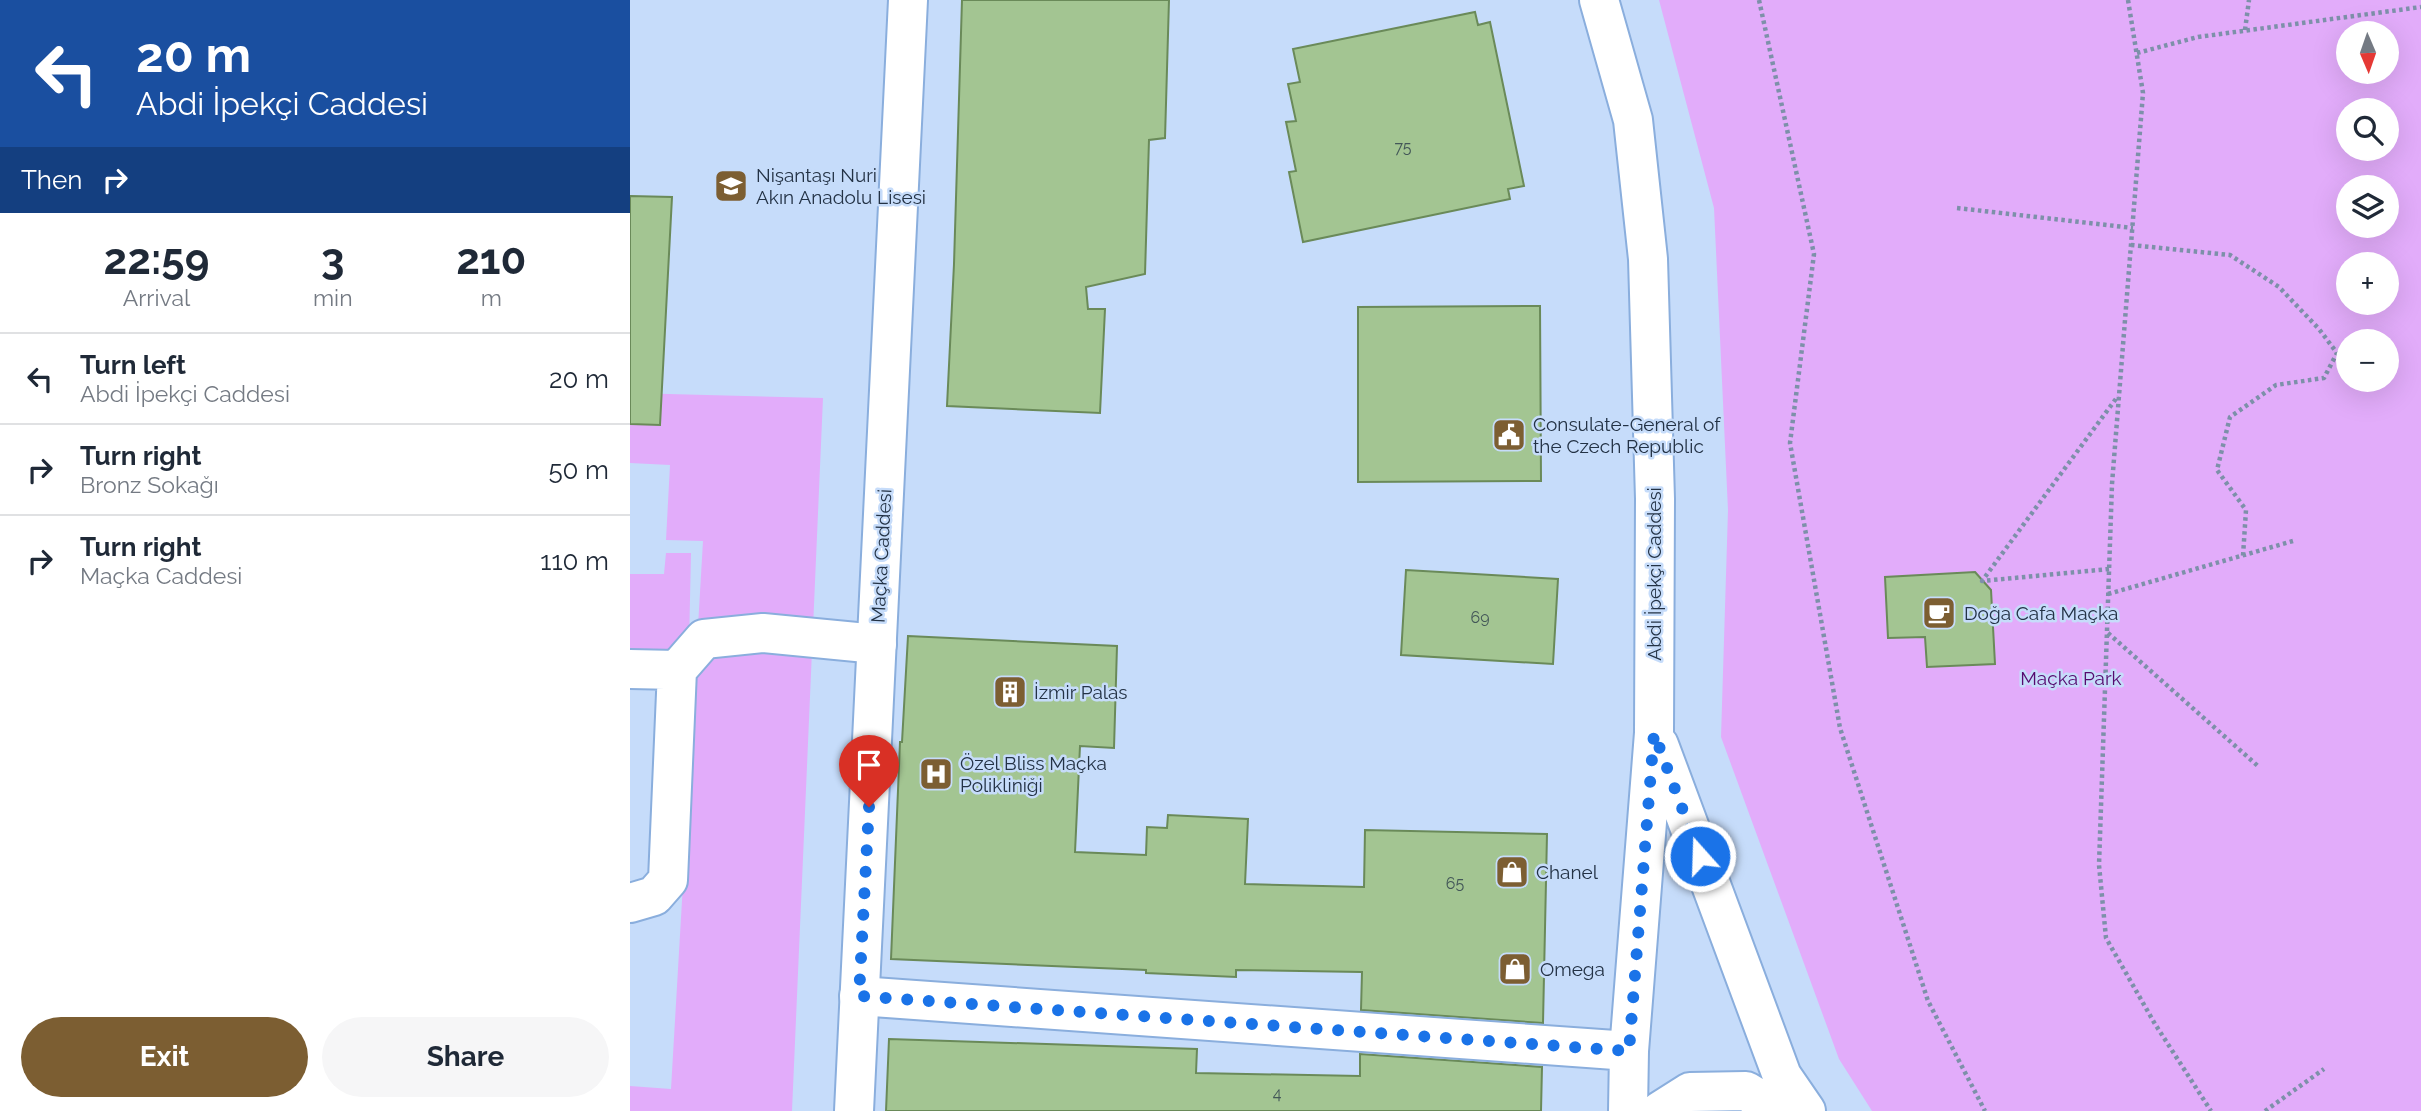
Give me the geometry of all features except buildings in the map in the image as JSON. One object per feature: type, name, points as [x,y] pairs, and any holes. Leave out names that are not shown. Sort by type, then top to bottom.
[{"type":"street","name":"Maçka Caddesi","points":[[854,1111],[908,0]]},
{"type":"street","name":"Abdi İpekçi Caddesi","points":[[1599,0],[1633,120],[1648,259],[1655,499],[1654,733],[1629,1051],[1628,1111]]},
{"type":"street","points":[[630,903],[654,896],[668,880],[677,670],[704,639],[763,634],[877,644]]},
{"type":"street","points":[[630,668],[677,670]]},
{"type":"street","points":[[1654,733],[1782,1076],[1806,1111]]},
{"type":"street","points":[[859,996],[1629,1051]]},
{"type":"street","points":[[1660,1111],[1690,1092],[1746,1091],[1779,1111]]},
{"type":"path","points":[[1759,0],[1814,254],[1790,443],[1840,728],[1928,1002],[1985,1111]]},
{"type":"path","points":[[2128,0],[2143,93],[2112,484],[2099,865],[2106,938],[2155,1024],[2211,1111]]},
{"type":"path","points":[[2245,30],[2249,0]]},
{"type":"path","points":[[2137,53],[2197,37],[2421,6]]},
{"type":"path","points":[[1956,208],[2133,228]]},
{"type":"path","points":[[2131,245],[2230,254],[2279,288],[2319,328],[2337,353],[2325,378],[2276,385],[2230,417],[2217,470],[2246,510],[2243,556]]},
{"type":"path","points":[[2109,569],[1982,581],[2119,396]]},
{"type":"path","points":[[2108,594],[2293,541]]},
{"type":"path","points":[[2107,632],[2259,767]]},
{"type":"path","points":[[2265,1111],[2324,1069]]},
{"type":"green space","name":"Maçka Park","points":[[1659,0],[2421,0],[2421,1111],[1872,1111],[1839,1059],[1721,737],[1728,510],[1714,208]]},
{"type":"green space","points":[[630,393],[823,398],[792,1111],[630,1111],[630,1086],[671,1089],[703,541],[666,540],[670,465],[630,463]]},
{"type":"green space","points":[[666,553],[691,553],[689,645],[630,662],[630,574],[664,574]]},
{"type":"place","name":"Nişantaşı Nuri Akın Anadolu Lisesi","points":[[731,186]]},
{"type":"place","name":"Consulate-General of the Czech Republic","points":[[1509,435]]},
{"type":"place","name":"Doğa Cafa Maçka","points":[[1939,613]]},
{"type":"place","name":"İzmir Palas","points":[[1010,692]]},
{"type":"place","name":"Özel Bliss Maçka Polikliniği","points":[[936,774]]},
{"type":"place","name":"Chanel","points":[[1512,872]]},
{"type":"place","name":"Omega","points":[[1515,969]]},
{"type":"route","points":[[869,807],[859,996],[1629,1051],[1654,733],[1700,856]]}]
